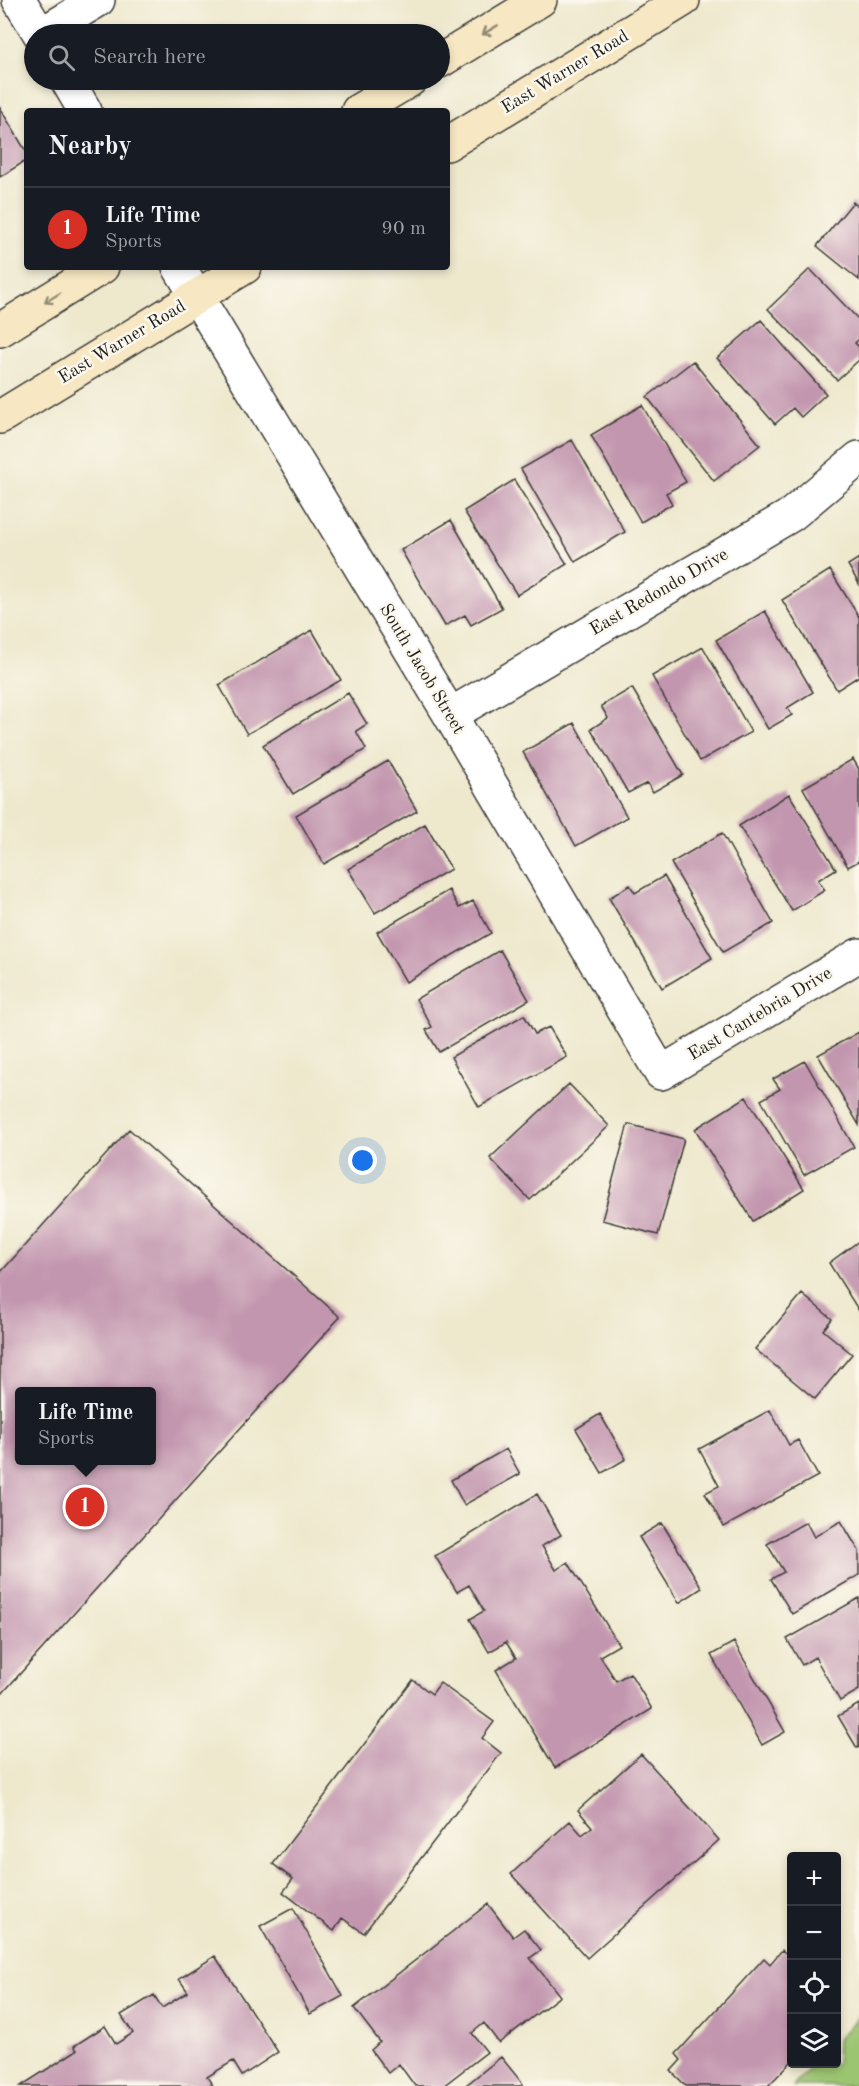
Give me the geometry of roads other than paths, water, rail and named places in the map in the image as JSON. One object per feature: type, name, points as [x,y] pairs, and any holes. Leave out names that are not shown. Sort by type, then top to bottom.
[{"type":"main road","points":[[450,55],[540,0]]},
{"type":"main road","name":"East Warner Road","points":[[450,142],[683,0]]},
{"type":"main road","points":[[363,108],[393,90]]},
{"type":"main road","points":[[0,330],[97,270]]},
{"type":"main road","name":"East Warner Road","points":[[0,417],[239,270]]},
{"type":"street","points":[[19,0],[35,24]]},
{"type":"street","points":[[58,24],[98,0]]},
{"type":"street","points":[[73,90],[84,108]]},
{"type":"street","name":"South Jacob Street","points":[[181,270],[450,715],[662,1073]]},
{"type":"street","name":"East Redondo Drive","points":[[450,715],[791,515],[859,458]]},
{"type":"street","name":"East Cantebria Drive","points":[[662,1073],[859,955]]},
{"type":"place","name":"Life Time","points":[[85,1507]]}]
